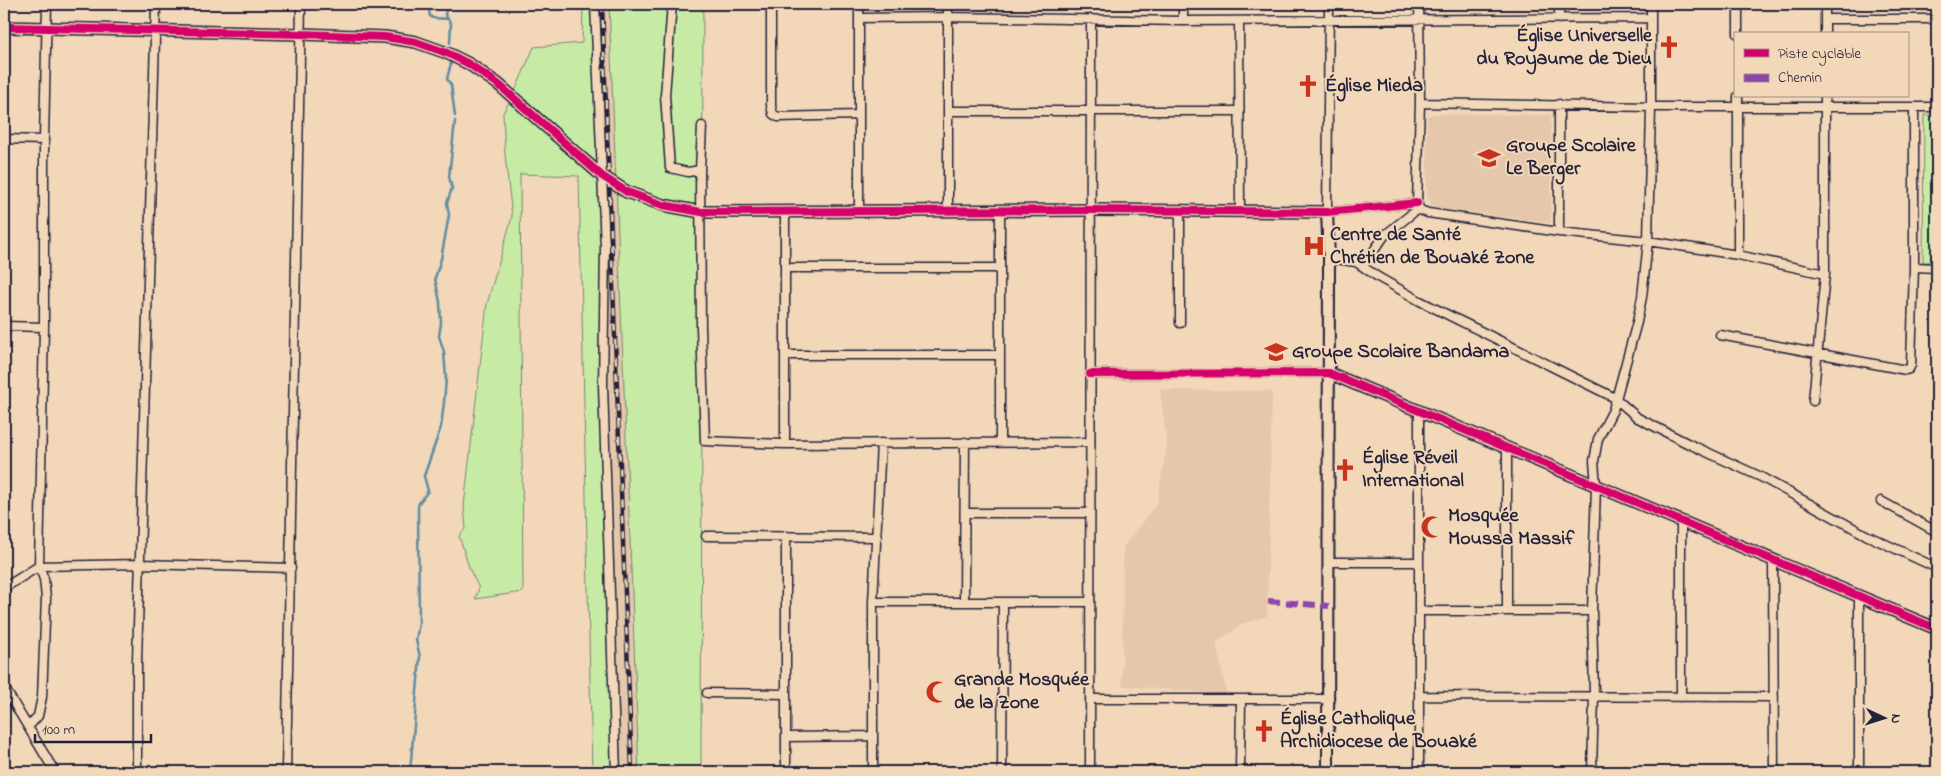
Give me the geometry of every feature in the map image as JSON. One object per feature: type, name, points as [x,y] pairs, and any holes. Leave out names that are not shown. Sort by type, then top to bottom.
[{"type":"street","points":[[28,727],[38,716],[42,697],[46,598],[44,579],[39,566],[44,327],[44,140],[47,4]]},
{"type":"street","points":[[138,772],[138,661],[156,4]]},
{"type":"street","points":[[286,772],[301,4]]},
{"type":"street","points":[[595,4],[605,248],[603,386],[616,772]]},
{"type":"street","points":[[672,4],[665,95],[670,168],[688,172],[700,170]]},
{"type":"street","points":[[771,4],[772,114],[778,116],[858,115]]},
{"type":"street","points":[[858,4],[859,210]]},
{"type":"street","points":[[948,4],[948,210]]},
{"type":"street","points":[[1183,4],[1183,21]]},
{"type":"street","points":[[1328,772],[1329,258],[1327,212],[1329,4]]},
{"type":"street","points":[[1363,266],[1378,242],[1418,206],[1419,4]]},
{"type":"street","points":[[1559,4],[1559,18]]},
{"type":"street","points":[[1592,772],[1594,696],[1592,611],[1596,486],[1594,461],[1598,439],[1613,410],[1637,322],[1648,241],[1651,4]]},
{"type":"street","points":[[1738,4],[1738,32]]},
{"type":"street","points":[[1825,4],[1825,32]]},
{"type":"street","points":[[858,18],[949,17],[1183,21],[1651,18]]},
{"type":"street","points":[[1090,772],[1091,19]]},
{"type":"street","points":[[1825,19],[1937,19]]},
{"type":"street","points":[[1239,21],[1240,212]]},
{"type":"street","points":[[4,27],[385,37],[416,42],[448,53],[469,64],[498,84],[602,176],[627,192],[648,201],[701,212],[859,210],[1327,212],[1418,206],[1428,213],[1559,232],[1648,241],[1738,255],[1825,274]]},
{"type":"street","points":[[1738,98],[1738,255]]},
{"type":"street","points":[[1813,401],[1819,354],[1825,274],[1825,98]]},
{"type":"street","points":[[1420,103],[1651,107],[1937,107]]},
{"type":"street","points":[[1559,104],[1559,232]]},
{"type":"street","points":[[1720,335],[1906,370],[1909,369],[1914,267],[1914,107]]},
{"type":"street","points":[[948,111],[1239,111]]},
{"type":"street","points":[[702,126],[700,170],[703,439],[706,442],[785,444],[1090,442]]},
{"type":"street","points":[[4,139],[44,140]]},
{"type":"street","points":[[785,211],[785,444]]},
{"type":"street","points":[[1000,211],[1000,442]]},
{"type":"street","points":[[1180,211],[1180,323]]},
{"type":"street","points":[[1329,258],[1348,260],[1363,266],[1378,277],[1420,301],[1615,398],[1638,418],[1761,477],[1866,535],[1937,568]]},
{"type":"street","points":[[1914,267],[1937,268]]},
{"type":"street","points":[[785,268],[1000,268]]},
{"type":"street","points":[[4,326],[44,327]]},
{"type":"street","points":[[785,355],[1000,355]]},
{"type":"street","points":[[1090,374],[1329,373],[1937,629]]},
{"type":"street","points":[[1419,772],[1420,411]]},
{"type":"street","points":[[964,602],[965,442]]},
{"type":"street","points":[[873,772],[873,602],[881,443]]},
{"type":"street","points":[[1506,611],[1507,448]]},
{"type":"street","points":[[1881,502],[1937,532]]},
{"type":"street","points":[[965,513],[1090,513]]},
{"type":"street","points":[[1681,521],[1681,696]]},
{"type":"street","points":[[706,536],[877,537]]},
{"type":"street","points":[[786,536],[786,772]]},
{"type":"street","points":[[1773,560],[1774,772]]},
{"type":"street","points":[[1329,562],[1420,562]]},
{"type":"street","points":[[4,588],[39,566],[141,564],[290,568]]},
{"type":"street","points":[[1859,596],[1859,772]]},
{"type":"street","points":[[873,602],[1090,602]]},
{"type":"street","points":[[1002,772],[1003,602]]},
{"type":"street","points":[[1419,611],[1592,611]]},
{"type":"street","points":[[4,687],[55,772]]},
{"type":"street","points":[[707,693],[786,694]]},
{"type":"street","points":[[1419,696],[1774,697]]},
{"type":"street","points":[[1090,699],[1329,699]]},
{"type":"street","points":[[1240,699],[1240,772]]},
{"type":"street","points":[[786,737],[873,736]]},
{"type":"shaded area","points":[[592,4],[609,4],[639,772],[619,772]]},
{"type":"shaded area","name":"Groupe Scolaire Le Berger","points":[[1434,114],[1551,115],[1551,223],[1430,207],[1430,200],[1427,199],[1427,116]]},
{"type":"shaded area","points":[[1160,390],[1272,391],[1267,616],[1242,624],[1216,643],[1227,694],[1122,686],[1123,547],[1157,503],[1167,445]]},
{"type":"green space","points":[[583,4],[592,4],[619,772],[592,772],[579,176],[520,174],[523,592],[475,599],[479,588],[470,570],[459,536],[466,528],[464,506],[487,304],[512,217],[505,155],[503,113],[516,89],[534,47],[582,43]]},
{"type":"green space","points":[[609,4],[703,4],[701,772],[639,772]]},
{"type":"green space","points":[[1924,115],[1937,115],[1937,262],[1923,262]]},
{"type":"waterway","points":[[428,4],[430,16],[448,19]]},
{"type":"waterway","points":[[447,4],[445,15],[451,23],[450,43]]},
{"type":"waterway","points":[[451,63],[447,79],[451,85],[455,116]]},
{"type":"waterway","points":[[410,772],[420,657],[416,640],[419,623],[418,507],[428,491],[424,476],[441,427],[444,402],[446,379],[444,352],[439,336],[441,323],[440,302],[435,278],[441,259],[449,215],[447,203],[452,188],[449,177],[455,121]]},
{"type":"railway","points":[[602,4],[632,772]]},
{"type":"marked path","points":[[1268,601],[1329,606]]},
{"type":"cycle path","points":[[4,27],[385,37],[416,42],[447,53],[469,64],[498,84],[602,176],[627,192],[663,205],[701,212],[1091,210],[1327,212],[1417,203]]},
{"type":"cycle path","points":[[1090,374],[1329,373],[1937,629]]},
{"type":"place","name":"Église Universelle du Royaume de Dieu","points":[[1669,47]]},
{"type":"place","name":"Église Mieda","points":[[1308,86]]},
{"type":"place","name":"Groupe Scolaire Le Berger","points":[[1489,158]]},
{"type":"place","name":"Centre de Santé Chrétien de Bouaké Zone","points":[[1314,246]]},
{"type":"place","name":"Groupe Scolaire Bandama","points":[[1276,352]]},
{"type":"place","name":"Église Réveil International","points":[[1345,470]]},
{"type":"place","name":"Mosquée Moussa Massif","points":[[1432,527]]},
{"type":"place","name":"Grande Mosquée de la Zone","points":[[937,692]]},
{"type":"place","name":"Église Catholique Archidiocese de Bouaké","points":[[1264,731]]}]
